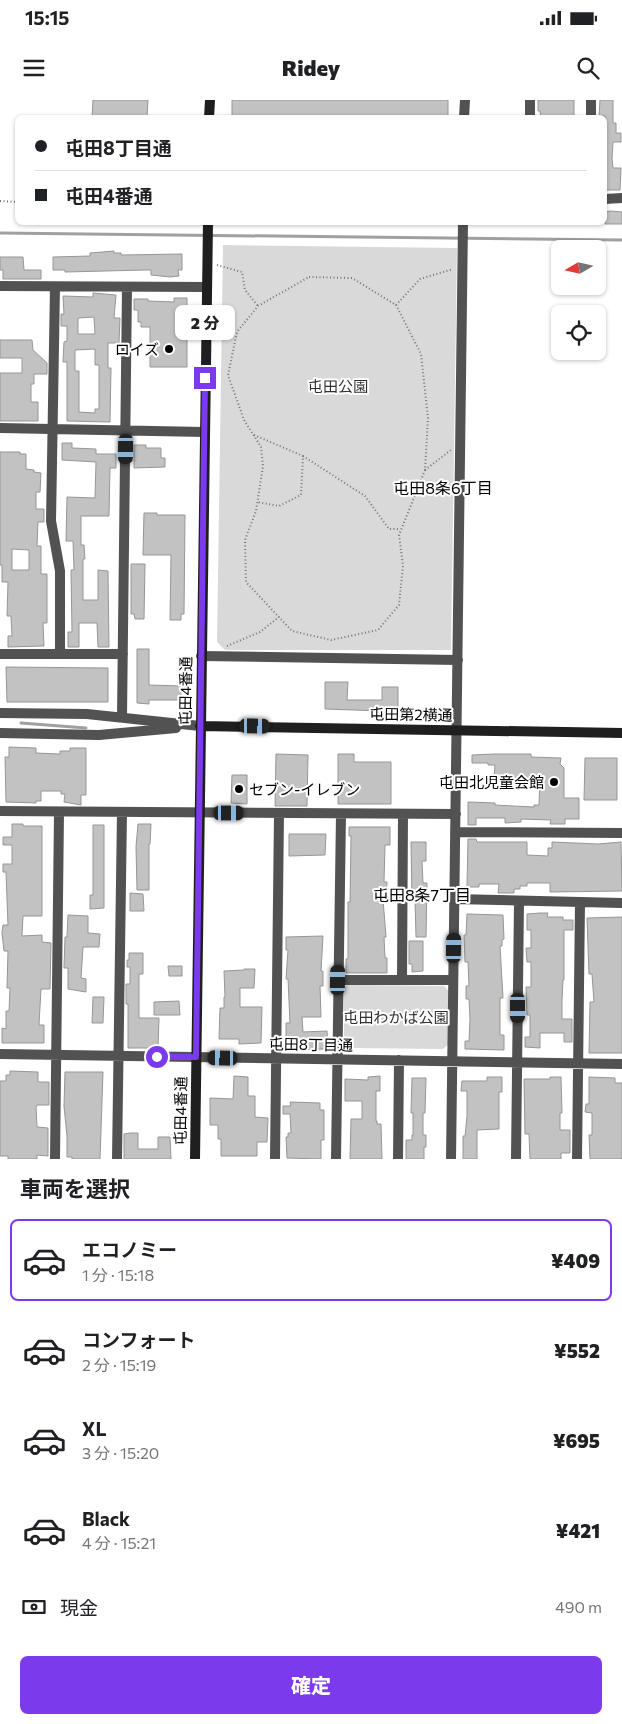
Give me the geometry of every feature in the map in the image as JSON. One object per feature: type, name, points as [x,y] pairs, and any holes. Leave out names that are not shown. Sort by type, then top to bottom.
[{"type":"street","points":[[209,115],[210,100]]},
{"type":"street","points":[[464,115],[465,100]]},
{"type":"street","points":[[530,100],[530,115]]},
{"type":"street","points":[[591,100],[591,115]]},
{"type":"street","points":[[607,199],[622,198]]},
{"type":"street","name":"屯田4番通","points":[[194,1159],[208,225]]},
{"type":"street","points":[[451,1159],[463,226]]},
{"type":"street","points":[[0,286],[207,288]]},
{"type":"street","points":[[55,286],[52,521],[60,571],[60,654]]},
{"type":"street","points":[[122,717],[127,287]]},
{"type":"street","points":[[0,428],[204,432]]},
{"type":"street","points":[[0,654],[123,654]]},
{"type":"street","points":[[201,656],[458,660]]},
{"type":"street","points":[[0,713],[87,714],[200,726]]},
{"type":"street","points":[[0,733],[99,735],[200,726]]},
{"type":"street","name":"屯田第2横通","points":[[200,726],[622,733]]},
{"type":"street","points":[[0,811],[456,814]]},
{"type":"street","points":[[55,1159],[59,812]]},
{"type":"street","points":[[118,1159],[122,812]]},
{"type":"street","points":[[275,1159],[279,813]]},
{"type":"street","points":[[336,1159],[341,814]]},
{"type":"street","points":[[402,980],[403,814]]},
{"type":"street","points":[[455,832],[622,833]]},
{"type":"street","points":[[454,900],[622,903]]},
{"type":"street","points":[[516,1159],[519,901]]},
{"type":"street","points":[[577,1159],[580,902]]},
{"type":"street","points":[[338,980],[454,980]]},
{"type":"street","name":"屯田8丁目通","points":[[0,1054],[622,1064]]},
{"type":"street","points":[[398,1159],[399,1060]]},
{"type":"path","points":[[0,201],[15,202]]},
{"type":"path","points":[[207,263],[242,272],[245,290],[258,306]]},
{"type":"path","points":[[396,305],[420,279],[454,268]]},
{"type":"path","points":[[309,277],[352,278],[396,305],[421,354],[428,418],[425,470],[398,535],[403,566],[400,605],[378,630],[331,640],[292,631],[246,582],[245,540],[257,502],[263,466],[261,447],[244,420],[228,374],[238,332],[258,306],[309,277]]},
{"type":"path","points":[[254,435],[303,456],[365,496],[389,529],[401,529]]},
{"type":"path","points":[[425,470],[460,443]]},
{"type":"path","points":[[257,502],[279,506],[301,495],[303,456]]},
{"type":"path","points":[[226,646],[260,632],[279,617]]},
{"type":"green space","name":"屯田公園","points":[[223,245],[457,248],[451,650],[225,650],[217,642]]},
{"type":"green space","name":"屯田わかば公園","points":[[348,985],[444,986],[449,991],[448,1045],[443,1049],[348,1048],[344,1044],[344,988]]},
{"type":"building","points":[[93,100],[148,100],[147,115],[92,115]]},
{"type":"building","points":[[232,100],[448,100],[448,115],[232,115]]},
{"type":"building","points":[[538,100],[574,100],[574,115],[541,115],[540,111],[538,111]]},
{"type":"building","points":[[600,100],[613,100],[613,123],[616,123],[616,133],[621,133],[621,142],[613,142],[612,158],[613,168],[621,168],[620,190],[607,190],[607,115],[599,115]]},
{"type":"building","points":[[607,212],[622,212],[622,224],[607,224]]},
{"type":"building","points":[[114,251],[114,253],[121,253],[121,255],[182,254],[182,270],[178,270],[179,276],[170,277],[151,275],[151,270],[65,272],[65,270],[53,270],[53,257],[90,256],[90,253]]},
{"type":"building","points":[[0,257],[23,257],[24,270],[41,270],[41,279],[3,279],[3,270],[0,270]]},
{"type":"building","points":[[93,293],[116,295],[114,318],[120,318],[119,343],[108,343],[108,368],[111,368],[110,422],[67,421],[67,362],[63,362],[64,342],[67,341],[67,326],[61,326],[61,314],[64,314],[63,296],[93,297]],"holes":[[[94,317],[95,334],[78,334],[78,318]],[[95,349],[95,365],[99,365],[99,409],[95,409],[95,413],[79,412],[79,371],[75,371],[75,350]]]},
{"type":"building","points":[[174,298],[187,298],[187,310],[179,310],[179,330],[187,330],[187,367],[150,367],[150,327],[141,327],[141,322],[138,322],[138,310],[134,310],[134,299],[174,302]]},
{"type":"building","points":[[0,340],[32,340],[33,350],[47,363],[47,374],[34,374],[34,384],[31,384],[31,402],[38,402],[38,421],[0,421],[0,373],[22,373],[22,358],[0,358]]},
{"type":"building","points":[[62,443],[72,443],[72,448],[96,449],[96,454],[116,454],[116,468],[110,468],[109,516],[81,516],[81,545],[84,545],[85,559],[83,559],[83,600],[98,600],[98,570],[108,571],[109,647],[98,647],[97,623],[79,623],[79,647],[68,647],[68,632],[72,632],[71,570],[74,570],[73,541],[66,541],[67,497],[95,498],[96,462],[62,460]]},
{"type":"building","points":[[134,445],[146,445],[146,448],[161,448],[161,458],[165,458],[165,467],[134,468]]},
{"type":"building","points":[[0,452],[20,452],[20,454],[26,454],[26,469],[41,473],[40,492],[36,492],[36,509],[44,509],[44,522],[38,522],[37,546],[41,546],[41,574],[47,574],[47,623],[43,623],[44,646],[8,647],[8,636],[12,636],[11,616],[7,616],[8,582],[2,582],[2,565],[0,565]],"holes":[[[12,549],[29,550],[29,570],[12,570]]]},
{"type":"building","points":[[144,513],[185,515],[184,614],[181,614],[181,620],[170,620],[171,555],[143,555]]},
{"type":"building","points":[[131,564],[145,564],[144,619],[135,619],[134,614],[131,614]]},
{"type":"building","points":[[137,649],[149,649],[149,685],[181,686],[181,700],[149,700],[149,704],[137,703]]},
{"type":"building","points":[[6,667],[108,668],[108,702],[7,702]]},
{"type":"building","points":[[325,682],[348,682],[347,700],[382,700],[382,687],[398,687],[398,715],[382,714],[382,711],[325,709]]},
{"type":"building","points":[[9,747],[36,748],[36,753],[60,754],[60,751],[70,751],[70,748],[86,748],[86,795],[81,795],[81,805],[64,802],[65,794],[61,794],[61,791],[41,791],[41,801],[36,801],[36,803],[6,802],[5,757],[9,757]]},
{"type":"building","points":[[276,754],[308,755],[307,806],[275,806]]},
{"type":"building","points":[[338,754],[354,754],[354,762],[391,762],[391,804],[338,804]]},
{"type":"building","points":[[531,754],[531,757],[561,758],[560,764],[564,768],[564,798],[579,798],[579,819],[565,819],[565,824],[550,824],[551,820],[521,819],[521,822],[505,823],[505,818],[476,818],[476,825],[468,825],[468,802],[534,807],[534,805],[539,805],[540,778],[494,778],[495,765],[472,763],[472,755]]},
{"type":"building","points":[[585,758],[617,758],[617,800],[584,800]]},
{"type":"building","name":"セブン-イレブン","points":[[232,775],[247,775],[247,804],[231,803]]},
{"type":"building","points":[[12,824],[42,826],[42,916],[23,916],[22,936],[42,935],[42,942],[51,943],[50,989],[41,989],[39,1025],[44,1025],[44,1043],[2,1043],[2,1028],[6,1029],[6,1011],[9,1011],[10,988],[7,988],[8,951],[4,951],[2,933],[3,925],[8,925],[6,872],[3,872],[3,864],[12,864],[12,845],[3,845],[3,837],[12,837]]},
{"type":"building","points":[[138,824],[151,824],[149,890],[137,890],[136,847]]},
{"type":"building","points":[[93,825],[104,825],[104,908],[90,909],[90,895],[93,895]]},
{"type":"building","points":[[349,827],[390,827],[390,845],[385,845],[384,882],[387,882],[386,899],[383,899],[387,973],[346,973],[346,959],[348,959],[348,902],[350,902],[351,836],[349,836]]},
{"type":"building","points":[[289,834],[326,834],[325,855],[289,856]]},
{"type":"building","points":[[468,839],[476,839],[477,842],[527,842],[527,855],[548,856],[548,848],[552,848],[552,842],[598,844],[621,842],[622,891],[550,892],[550,883],[527,883],[527,886],[520,886],[520,889],[514,889],[514,893],[498,893],[499,884],[479,884],[479,887],[467,887]]},
{"type":"building","points":[[411,842],[426,842],[426,861],[422,861],[423,883],[427,883],[426,937],[416,937],[415,899],[412,899]]},
{"type":"building","points":[[130,893],[143,894],[144,911],[130,911]]},
{"type":"building","points":[[548,913],[547,917],[563,917],[563,920],[573,920],[573,930],[564,930],[562,1000],[562,1019],[572,1019],[572,1042],[564,1042],[564,1033],[540,1033],[540,1048],[525,1047],[525,1037],[530,1037],[530,1015],[527,1015],[526,987],[531,987],[531,962],[527,962],[526,948],[531,948],[531,930],[527,930],[527,914]]},
{"type":"building","points":[[467,914],[503,915],[504,939],[502,940],[502,946],[500,946],[503,998],[500,998],[500,1035],[504,1035],[504,1050],[465,1049],[465,1041],[469,1041],[470,1019],[469,999],[466,999],[466,986],[469,986],[468,962],[465,962],[464,935],[466,935]]},
{"type":"building","points":[[68,915],[88,916],[88,933],[100,934],[99,947],[83,947],[81,978],[86,979],[86,992],[68,989],[68,968],[64,968]]},
{"type":"building","points":[[622,917],[622,1053],[589,1053],[590,1002],[594,1002],[592,974],[589,974],[587,918]]},
{"type":"building","points":[[323,936],[321,971],[323,971],[323,986],[320,986],[321,1017],[302,1017],[303,1032],[327,1031],[328,1049],[286,1050],[286,1023],[290,1023],[288,979],[286,979],[288,950],[286,950],[286,937]]},
{"type":"building","points":[[409,941],[423,941],[423,971],[412,972],[412,964],[409,964]]},
{"type":"building","points":[[129,953],[143,953],[143,974],[139,974],[139,1018],[159,1018],[158,1048],[128,1048],[126,984],[130,984],[130,967],[127,967]]},
{"type":"building","points":[[168,966],[182,966],[182,976],[169,976]]},
{"type":"building","points":[[255,969],[254,988],[240,988],[240,1007],[262,1007],[261,1043],[239,1044],[239,1039],[219,1039],[220,1008],[224,1008],[225,997],[224,971]]},
{"type":"building","points":[[93,997],[104,997],[103,1023],[92,1023]]},
{"type":"building","points":[[179,1001],[180,1015],[154,1015],[154,1002]]},
{"type":"building","points":[[10,1071],[38,1072],[38,1082],[49,1082],[49,1105],[37,1105],[36,1107],[37,1127],[48,1128],[48,1156],[37,1155],[37,1159],[8,1159],[8,1156],[0,1156],[0,1081],[6,1081],[6,1075],[10,1075]]},
{"type":"building","points":[[65,1072],[103,1072],[100,1159],[72,1159],[72,1157],[67,1157],[64,1106]]},
{"type":"building","points":[[234,1076],[248,1077],[248,1096],[255,1096],[255,1117],[268,1118],[267,1142],[257,1142],[257,1156],[221,1156],[221,1139],[218,1139],[218,1125],[210,1125],[210,1098],[233,1099]]},
{"type":"building","points":[[380,1076],[380,1091],[376,1091],[376,1121],[377,1124],[381,1124],[382,1159],[350,1159],[351,1119],[362,1119],[362,1101],[345,1101],[345,1079],[368,1080],[368,1077]]},
{"type":"building","points":[[487,1077],[502,1077],[502,1092],[499,1092],[499,1129],[477,1130],[477,1159],[463,1159],[467,1091],[461,1091],[462,1081],[487,1081]]},
{"type":"building","points":[[550,1077],[561,1077],[562,1113],[560,1113],[560,1130],[570,1130],[570,1153],[561,1153],[561,1159],[530,1159],[529,1134],[525,1134],[524,1079],[550,1079]]},
{"type":"building","points":[[589,1077],[615,1078],[615,1083],[622,1083],[622,1159],[590,1159],[589,1135],[592,1135],[592,1113],[585,1112],[586,1104],[589,1104]]},
{"type":"building","points":[[412,1078],[426,1078],[425,1113],[423,1113],[423,1135],[426,1135],[424,1159],[406,1159],[406,1140],[412,1140],[413,1135],[413,1113],[411,1113]]},
{"type":"building","points":[[290,1102],[320,1103],[320,1110],[324,1110],[324,1140],[321,1140],[321,1159],[287,1158],[286,1137],[288,1137],[288,1133],[291,1133],[290,1114],[283,1114],[283,1106],[291,1106]]},
{"type":"building","points":[[138,1133],[138,1149],[158,1149],[158,1137],[170,1137],[171,1159],[124,1159],[124,1134]]},
{"type":"waterway","points":[[0,233],[622,240]]},
{"type":"waterway","points":[[21,723],[86,728]]},
{"type":"place","name":"ロイズ","points":[[169,349]]},
{"type":"place","name":"屯田北児童会館","points":[[554,782]]},
{"type":"place","name":"セブン-イレブン","points":[[239,789]]},
{"type":"district","name":"屯田8条6丁目","points":[[443,487]]},
{"type":"district","name":"屯田8条7丁目","points":[[422,894]]},
{"type":"route","points":[[157,1057],[196,1057],[205,378]]}]
